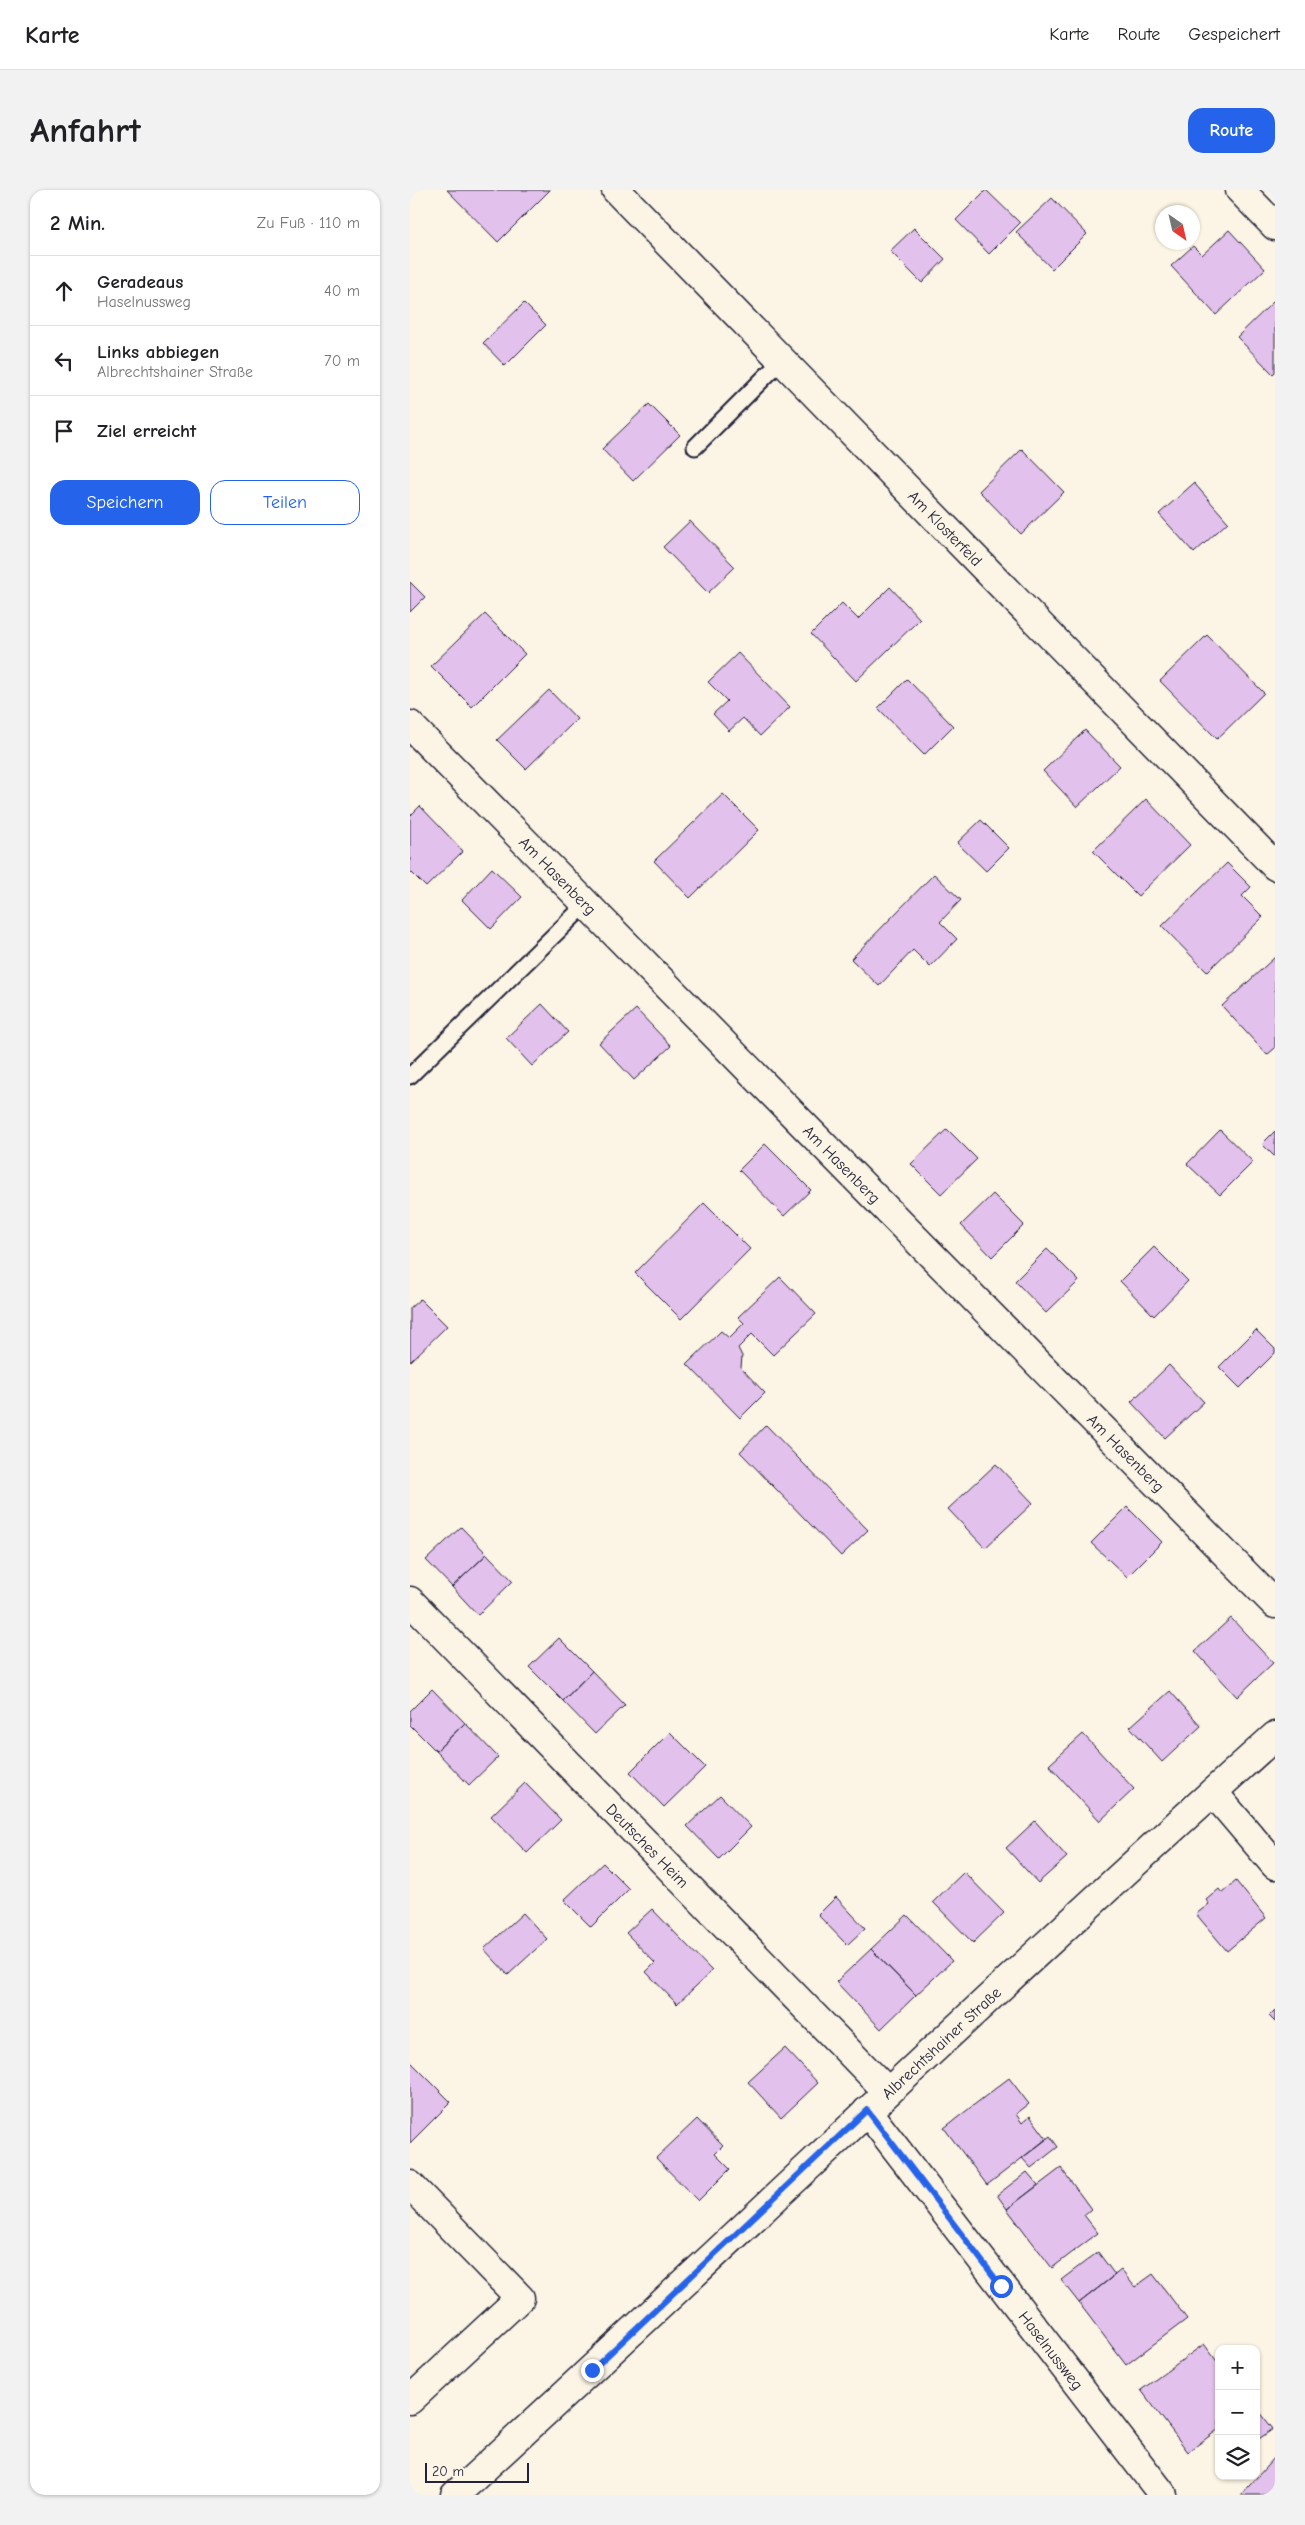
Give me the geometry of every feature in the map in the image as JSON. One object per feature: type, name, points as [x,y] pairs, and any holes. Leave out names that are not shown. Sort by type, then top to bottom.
[{"type":"street","name":"Am Klosterfeld","points":[[616,190],[1275,866]]},
{"type":"street","points":[[1240,190],[1275,226]]},
{"type":"street","name":"Am Hasenberg","points":[[410,725],[1275,1604]]},
{"type":"street","name":"Deutsches Heim","points":[[410,1600],[887,2091]]},
{"type":"street","name":"Albrechtshainer Straße","points":[[455,2495],[592,2370],[887,2091],[1275,1736]]},
{"type":"street","points":[[1213,1792],[1275,1865]]},
{"type":"street","name":"Haselnussweg","points":[[867,2110],[1163,2495]]},
{"type":"street","points":[[410,2186],[520,2298],[410,2400]]},
{"type":"lane","points":[[695,447],[782,360]]},
{"type":"lane","points":[[410,1076],[586,904]]},
{"type":"building","points":[[447,190],[550,190],[498,242]]},
{"type":"building","points":[[986,190],[1020,223],[989,254],[956,220]]},
{"type":"building","points":[[1052,198],[1087,234],[1052,269],[1016,232]]},
{"type":"building","points":[[914,228],[945,259],[922,283],[890,251]]},
{"type":"building","points":[[1229,230],[1265,269],[1216,315],[1171,266],[1189,250],[1197,250],[1202,255]]},
{"type":"building","points":[[1275,300],[1275,372],[1273,374],[1237,337]]},
{"type":"building","points":[[524,303],[546,325],[505,366],[483,343]]},
{"type":"building","points":[[649,404],[680,435],[633,481],[602,449]]},
{"type":"building","points":[[1022,449],[1064,492],[1021,534],[979,491]]},
{"type":"building","points":[[1194,483],[1228,522],[1194,553],[1159,514]]},
{"type":"building","points":[[690,521],[735,567],[708,593],[663,547]]},
{"type":"building","points":[[410,582],[425,597],[410,612]]},
{"type":"building","points":[[890,587],[920,619],[856,681],[811,634],[842,603],[858,619]]},
{"type":"building","points":[[485,614],[525,654],[472,707],[431,666]]},
{"type":"building","points":[[1207,635],[1264,693],[1217,739],[1160,681]]},
{"type":"building","points":[[738,653],[790,707],[760,736],[743,718],[729,731],[713,714],[727,701],[708,682]]},
{"type":"building","points":[[907,679],[953,726],[924,755],[878,708]]},
{"type":"building","points":[[549,690],[577,719],[526,769],[497,740]]},
{"type":"building","points":[[1085,730],[1120,766],[1077,807],[1043,771]]},
{"type":"building","points":[[723,794],[759,830],[690,898],[654,861]]},
{"type":"building","points":[[1146,799],[1190,845],[1138,896],[1093,851]]},
{"type":"building","points":[[420,806],[463,851],[426,887],[410,871],[410,816]]},
{"type":"building","points":[[981,820],[1009,848],[986,871],[957,843]]},
{"type":"building","points":[[1227,863],[1251,887],[1242,896],[1263,917],[1207,972],[1162,926]]},
{"type":"building","points":[[492,868],[522,897],[491,929],[462,900]]},
{"type":"building","points":[[934,874],[961,900],[940,922],[957,939],[930,967],[913,950],[879,986],[851,959]]},
{"type":"building","points":[[1275,957],[1275,1048],[1267,1055],[1222,1006]]},
{"type":"building","points":[[542,1004],[568,1032],[532,1066],[506,1038]]},
{"type":"building","points":[[636,1009],[671,1046],[634,1080],[599,1043]]},
{"type":"building","points":[[947,1129],[977,1159],[941,1194],[911,1164]]},
{"type":"building","points":[[1220,1130],[1253,1162],[1220,1195],[1187,1164]]},
{"type":"building","points":[[1275,1131],[1275,1157],[1262,1144]]},
{"type":"building","points":[[765,1144],[811,1190],[784,1216],[739,1170]]},
{"type":"building","points":[[993,1194],[1024,1225],[992,1257],[961,1225]]},
{"type":"building","points":[[704,1203],[750,1249],[681,1319],[635,1273]]},
{"type":"building","points":[[1154,1247],[1188,1281],[1154,1316],[1120,1281]]},
{"type":"building","points":[[1047,1249],[1079,1281],[1046,1313],[1015,1281]]},
{"type":"building","points":[[780,1277],[816,1314],[773,1355],[752,1334],[738,1348],[742,1356],[741,1368],[765,1393],[740,1418],[687,1364],[721,1331],[729,1338],[744,1323],[738,1317]]},
{"type":"building","points":[[420,1299],[447,1326],[410,1362],[410,1308]]},
{"type":"building","points":[[1256,1330],[1275,1349],[1275,1353],[1240,1388],[1219,1367]]},
{"type":"building","points":[[1169,1365],[1204,1402],[1165,1438],[1131,1402]]},
{"type":"building","points":[[766,1425],[868,1530],[841,1556],[740,1452]]},
{"type":"building","points":[[996,1464],[1033,1503],[985,1548],[948,1509]]},
{"type":"building","points":[[1127,1507],[1162,1542],[1127,1577],[1091,1543]]},
{"type":"building","points":[[461,1527],[487,1554],[452,1587],[426,1560]]},
{"type":"building","points":[[487,1554],[513,1581],[478,1615],[452,1587]]},
{"type":"building","points":[[1231,1618],[1273,1663],[1237,1697],[1195,1651]]},
{"type":"building","points":[[559,1638],[592,1671],[563,1701],[529,1667]]},
{"type":"building","points":[[592,1671],[625,1705],[595,1734],[563,1701]]},
{"type":"building","points":[[432,1689],[465,1723],[436,1751],[410,1725],[410,1711]]},
{"type":"building","points":[[1170,1691],[1201,1726],[1162,1762],[1130,1727]]},
{"type":"building","points":[[465,1723],[498,1757],[469,1785],[436,1751]]},
{"type":"building","points":[[670,1732],[705,1767],[664,1807],[630,1772]]},
{"type":"building","points":[[1083,1734],[1134,1789],[1100,1821],[1049,1765]]},
{"type":"building","points":[[525,1783],[561,1820],[527,1853],[491,1816]]},
{"type":"building","points":[[720,1795],[751,1827],[719,1859],[687,1826]]},
{"type":"building","points":[[1035,1821],[1067,1857],[1038,1883],[1006,1848]]},
{"type":"building","points":[[603,1863],[629,1889],[591,1927],[564,1900]]},
{"type":"building","points":[[964,1872],[1004,1913],[973,1943],[933,1902]]},
{"type":"building","points":[[1236,1881],[1266,1918],[1227,1951],[1196,1914],[1209,1904],[1206,1900],[1219,1889],[1222,1893]]},
{"type":"building","points":[[836,1897],[865,1928],[847,1945],[818,1915]]},
{"type":"building","points":[[652,1909],[712,1971],[677,2004],[646,1972],[655,1963],[626,1933]]},
{"type":"building","points":[[523,1913],[547,1939],[508,1975],[484,1949]]},
{"type":"building","points":[[907,1915],[952,1961],[916,1995],[871,1949]]},
{"type":"building","points":[[871,1949],[916,1995],[881,2029],[836,1982]]},
{"type":"building","points":[[1275,2010],[1275,2022],[1269,2016]]},
{"type":"building","points":[[785,2048],[818,2083],[781,2118],[748,2082]]},
{"type":"building","points":[[410,2061],[451,2102],[410,2143]]},
{"type":"building","points":[[1009,2078],[1029,2104],[1016,2114],[1022,2123],[1030,2116],[1047,2139],[987,2185],[944,2128]]},
{"type":"building","points":[[697,2119],[723,2146],[715,2154],[730,2169],[698,2201],[656,2158]]},
{"type":"building","points":[[1050,2136],[1058,2147],[1031,2168],[1022,2158]]},
{"type":"building","points":[[1061,2168],[1091,2209],[1084,2215],[1098,2233],[1052,2268],[1007,2209]]},
{"type":"building","points":[[1027,2172],[1038,2185],[1007,2209],[997,2195]]},
{"type":"building","points":[[1098,2252],[1115,2275],[1079,2303],[1061,2280]]},
{"type":"building","points":[[1121,2270],[1135,2287],[1153,2274],[1187,2319],[1126,2365],[1079,2303]]},
{"type":"building","points":[[1204,2344],[1215,2359],[1215,2432],[1188,2452],[1141,2390]]},
{"type":"building","points":[[1260,2412],[1273,2429],[1260,2438]]},
{"type":"building","points":[[1275,2457],[1275,2495],[1241,2495],[1254,2480],[1260,2480],[1260,2474]]},
{"type":"route","points":[[592,2370],[867,2110],[1001,2286]]}]
